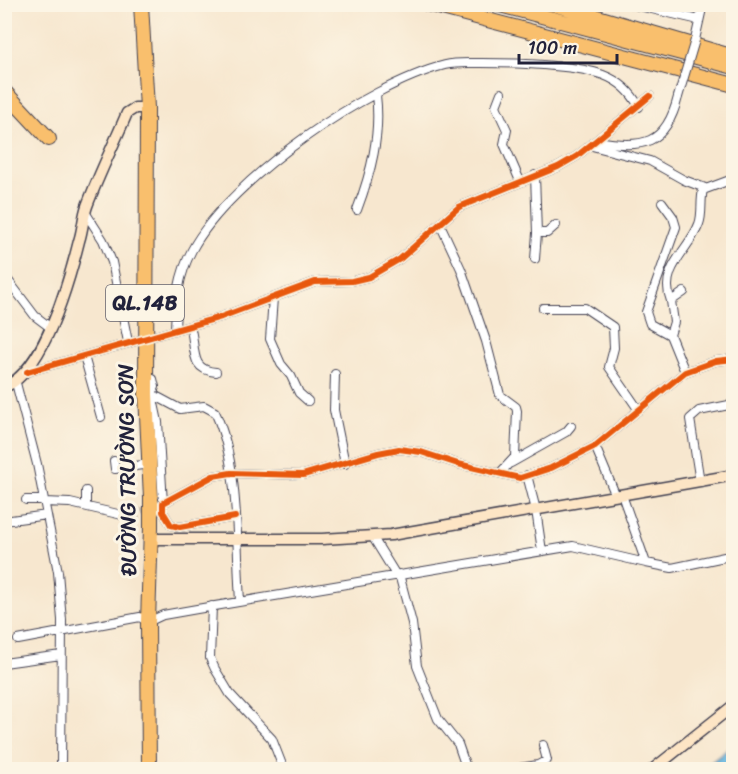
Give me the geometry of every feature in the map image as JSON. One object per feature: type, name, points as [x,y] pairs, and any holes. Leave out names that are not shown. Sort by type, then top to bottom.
[{"type":"highway","name":"ĐƯỜNG TRƯỜNG SƠN","points":[[141,4],[147,108],[146,378],[149,464],[157,501],[151,533],[148,622],[149,770]]},
{"type":"highway","name":"ĐƯỜNG TRƯỜNG SƠN","points":[[144,26],[148,4]]},
{"type":"highway","points":[[428,4],[734,85]]},
{"type":"highway","points":[[496,4],[734,67]]},
{"type":"highway","points":[[553,4],[734,57]]},
{"type":"highway","points":[[4,91],[47,136]]},
{"type":"street","points":[[630,4],[699,20]]},
{"type":"street","points":[[595,144],[639,144],[658,138],[670,125],[703,4]]},
{"type":"street","points":[[175,329],[178,289],[185,266],[196,243],[217,214],[271,163],[325,124],[417,75],[446,64],[512,62],[597,72],[624,86],[639,106]]},
{"type":"street","points":[[501,93],[496,106],[507,130],[504,144],[520,181]]},
{"type":"street","points":[[357,210],[369,174],[377,135],[376,95]]},
{"type":"street","points":[[27,372],[146,336],[190,326],[315,282],[352,281],[369,277],[390,267],[459,207],[558,167],[595,144],[650,96]]},
{"type":"street","points":[[4,387],[16,382],[27,372],[51,328],[71,270],[85,212],[128,113],[135,108],[147,108]]},
{"type":"street","points":[[595,144],[650,161],[684,180],[705,188],[717,186],[734,176]]},
{"type":"street","points":[[535,175],[537,233],[535,259]]},
{"type":"street","points":[[670,335],[674,322],[668,290],[670,275],[678,257],[699,224],[701,196],[705,188]]},
{"type":"street","points":[[662,202],[673,217],[676,227],[646,312],[650,324],[670,335],[686,372]]},
{"type":"street","points":[[85,212],[103,240],[112,262],[128,342]]},
{"type":"street","points":[[440,224],[462,269],[500,395],[516,407],[517,411],[515,457],[500,473]]},
{"type":"street","points":[[537,233],[547,233],[556,225]]},
{"type":"street","points":[[4,275],[35,316],[51,328]]},
{"type":"street","points":[[671,301],[684,292]]},
{"type":"street","points":[[273,298],[270,339],[298,393],[308,401]]},
{"type":"street","points":[[543,308],[588,308],[614,327],[614,348],[609,367],[638,409]]},
{"type":"street","points":[[190,326],[197,364],[204,371],[216,372]]},
{"type":"street","points":[[84,356],[101,417]]},
{"type":"street","points":[[157,501],[204,478],[231,473],[303,475],[399,449],[421,452],[458,464],[520,478],[551,468],[595,446],[686,372],[716,361],[734,359]]},
{"type":"street","points":[[335,374],[334,410],[345,464]]},
{"type":"street","points":[[146,378],[153,379],[155,387],[152,394],[158,422],[157,501],[171,525],[197,524],[235,516]]},
{"type":"street","points":[[16,382],[58,572],[62,633],[61,770]]},
{"type":"street","points":[[152,394],[180,409],[204,406],[215,412],[220,423],[231,473],[240,602]]},
{"type":"street","points":[[700,482],[690,419],[699,411],[734,404]]},
{"type":"street","points":[[510,464],[555,439],[571,426]]},
{"type":"street","points":[[595,446],[619,496],[646,563]]},
{"type":"street","points":[[114,461],[115,469],[149,464]]},
{"type":"street","points":[[151,533],[237,539],[372,536],[734,475]]},
{"type":"street","points":[[527,476],[536,510],[542,551]]},
{"type":"street","points":[[86,491],[86,506]]},
{"type":"street","points":[[26,500],[64,502],[131,517]]},
{"type":"street","points":[[4,521],[47,515]]},
{"type":"street","points":[[372,536],[397,575],[412,623],[417,666],[438,719],[458,744],[467,770]]},
{"type":"street","points":[[18,640],[142,617],[148,622],[163,615],[212,606],[573,546],[672,568],[734,555]]},
{"type":"street","points":[[212,606],[210,658],[230,694],[272,739],[284,770]]},
{"type":"street","points":[[4,663],[61,655]]},
{"type":"street","points":[[652,770],[734,705]]},
{"type":"street","points":[[507,770],[538,765],[547,760],[543,745]]},
{"type":"water","points":[[733,745],[733,769],[703,769]]},
{"type":"tunnel","points":[[131,517],[163,503]]},
{"type":"cycle path","points":[[27,372],[221,317],[315,282],[352,281],[369,277],[400,259],[459,207],[558,167],[577,156],[650,96]]},
{"type":"cycle path","points":[[235,517],[180,527],[171,525],[163,512],[163,503],[213,476],[231,473],[303,475],[399,449],[421,452],[458,464],[520,478],[551,468],[595,446],[685,372],[716,361],[734,359]]}]
